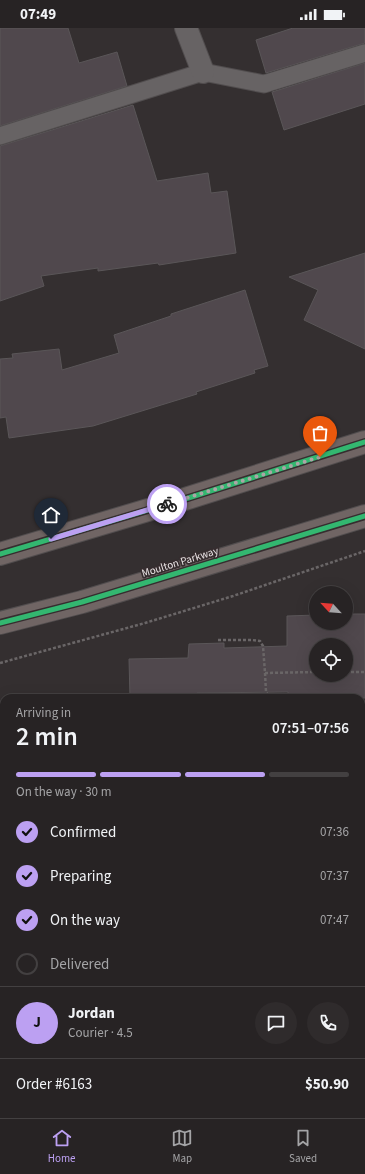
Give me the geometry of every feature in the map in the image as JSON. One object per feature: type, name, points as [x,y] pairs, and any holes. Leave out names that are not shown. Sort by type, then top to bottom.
[{"type":"main road","points":[[0,554],[178,501],[365,442]]},
{"type":"main road","name":"Moulton Parkway","points":[[0,622],[82,602],[365,516]]},
{"type":"street","points":[[186,28],[203,72]]},
{"type":"lane","points":[[0,136],[203,72],[264,84],[365,53]]},
{"type":"path","points":[[0,663],[146,623],[233,596],[365,551]]},
{"type":"path","points":[[218,640],[260,641],[263,646],[267,694]]},
{"type":"path","points":[[265,672],[309,672]]},
{"type":"path","points":[[353,672],[365,672]]},
{"type":"building","points":[[0,28],[68,28],[79,63],[117,52],[127,86],[0,126]]},
{"type":"building","points":[[293,28],[365,28],[365,43],[266,73],[256,40]]},
{"type":"building","points":[[365,63],[365,104],[284,130],[272,92]]},
{"type":"building","points":[[133,105],[157,181],[208,173],[211,193],[227,191],[236,253],[159,265],[158,263],[98,271],[98,268],[41,276],[44,286],[0,301],[0,146]]},
{"type":"building","points":[[365,253],[365,349],[304,320],[318,290],[289,277]]},
{"type":"building","points":[[245,290],[268,366],[254,370],[255,373],[196,392],[197,394],[93,426],[9,438],[6,417],[0,418],[0,359],[13,358],[12,354],[59,349],[62,370],[119,353],[114,335],[171,316],[171,314]]},
{"type":"building","points":[[353,614],[365,614],[365,694],[288,694],[288,692],[130,694],[129,659],[188,658],[189,644],[224,643],[224,648],[287,646],[287,616],[309,615],[309,630],[353,630]]},
{"type":"cycle path","points":[[0,554],[185,499],[365,442]]},
{"type":"cycle path","points":[[0,623],[82,602],[365,516]]},
{"type":"way so far","points":[[167,504],[320,457]]},
{"type":"route","points":[[51,539],[167,504]]}]
